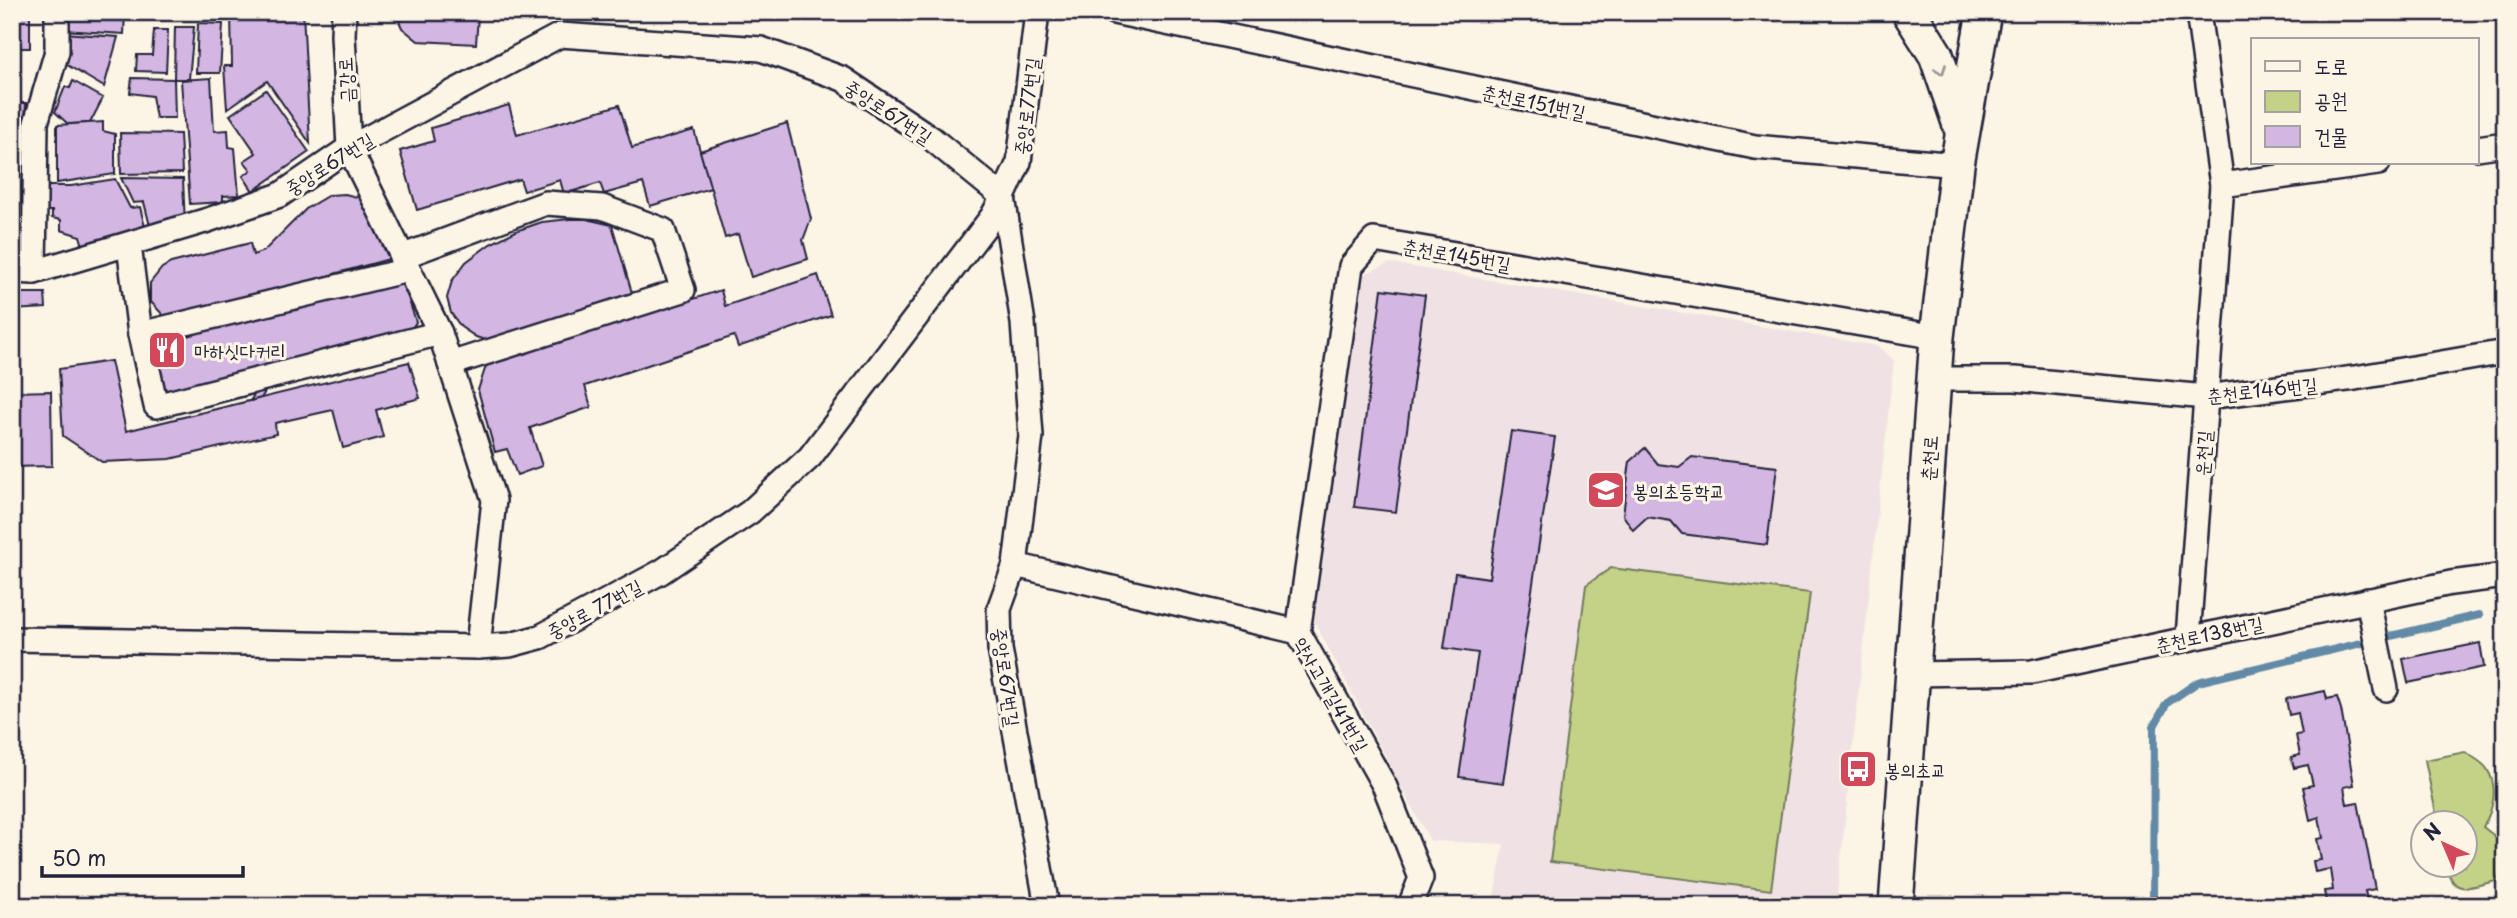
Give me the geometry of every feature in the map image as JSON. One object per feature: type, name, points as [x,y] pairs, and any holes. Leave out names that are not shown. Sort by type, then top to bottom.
[{"type":"street","points":[[23,272],[36,123],[57,51],[57,12]]},
{"type":"street","name":"금강로","points":[[344,12],[342,35],[349,148]]},
{"type":"street","name":"중앙로77번길","points":[[1003,197],[1019,162],[1037,12]]},
{"type":"street","name":"춘천로151번길","points":[[1114,12],[1755,147],[1957,165]]},
{"type":"street","points":[[1909,12],[1936,55],[1963,132]]},
{"type":"street","name":"춘천로","points":[[1896,906],[1937,337],[1957,165],[1984,12]]},
{"type":"street","name":"운천길","points":[[2188,637],[2222,185],[2198,12]]},
{"type":"street","name":"중앙로67번길","points":[[23,272],[129,245],[280,195],[349,148],[560,35],[761,49],[843,79],[932,138],[1003,197],[1023,323],[1031,436],[1015,565],[999,608],[1000,649],[1047,906]]},
{"type":"street","points":[[2478,148],[2505,144]]},
{"type":"street","points":[[349,148],[440,333],[494,500],[478,646]]},
{"type":"street","points":[[2222,185],[2371,164]]},
{"type":"street","name":"중앙로 77번길","points":[[12,639],[478,646],[510,645],[540,637],[661,572],[750,512],[810,457],[992,218],[1003,197]]},
{"type":"street","points":[[140,334],[404,264],[546,203],[602,207],[663,230],[682,290],[450,364]]},
{"type":"street","name":"춘천로145번길","points":[[1298,632],[1351,266],[1374,240],[1937,337]]},
{"type":"street","points":[[129,245],[140,334],[156,406],[440,333]]},
{"type":"street","name":"춘천로146번길","points":[[1934,379],[2014,379],[2206,397],[2355,379],[2505,352]]},
{"type":"street","name":"약사고개길41번길","points":[[1015,565],[1298,632],[1385,786],[1420,878],[1410,906]]},
{"type":"street","name":"춘천로138번길","points":[[1912,674],[2032,672],[2451,583],[2505,576]]},
{"type":"street","points":[[2368,600],[2386,689]]},
{"type":"shaded area","name":"봉의초등학교","points":[[1390,263],[1877,346],[1894,360],[1836,906],[1492,906],[1504,844],[1430,841],[1314,621],[1364,274]]},
{"type":"green space","points":[[1611,568],[1810,593],[1771,890],[1550,862],[1586,585]]},
{"type":"green space","points":[[2465,752],[2487,769],[2494,791],[2490,813],[2483,827],[2505,844],[2505,864],[2496,881],[2471,887],[2454,883],[2452,880],[2478,880],[2478,810],[2435,810],[2425,760]]},
{"type":"building","points":[[12,12],[30,12],[30,48],[16,48],[15,89],[12,90]]},
{"type":"building","points":[[62,12],[125,12],[124,34],[63,30]]},
{"type":"building","points":[[231,12],[303,12],[310,143],[267,81],[227,109],[224,66],[232,66]]},
{"type":"building","points":[[395,12],[503,12],[503,17],[478,16],[476,44],[418,41],[402,28]]},
{"type":"building","points":[[198,23],[223,24],[220,73],[196,73]]},
{"type":"building","points":[[175,27],[194,27],[189,79],[174,79]]},
{"type":"building","points":[[154,30],[168,30],[166,72],[136,71],[137,55],[152,55]]},
{"type":"building","points":[[63,33],[118,37],[104,87],[62,62]]},
{"type":"building","points":[[132,78],[174,79],[175,118],[156,118],[152,96],[130,93]]},
{"type":"building","points":[[211,78],[214,131],[228,130],[229,147],[235,148],[239,195],[223,196],[223,202],[190,204],[181,80]]},
{"type":"building","points":[[73,81],[103,98],[90,123],[68,124],[55,112],[65,87],[70,88]]},
{"type":"building","points":[[266,90],[309,152],[253,191],[243,176],[251,170],[244,161],[256,153],[230,115]]},
{"type":"building","points":[[12,103],[26,103],[25,125],[12,125]]},
{"type":"building","points":[[509,105],[517,135],[619,105],[632,148],[694,130],[711,188],[650,206],[643,183],[604,194],[600,183],[564,194],[560,180],[524,191],[520,179],[417,210],[400,151],[434,141],[431,128]]},
{"type":"building","points":[[103,122],[103,131],[115,134],[115,174],[57,183],[57,125]]},
{"type":"building","points":[[787,123],[811,219],[803,240],[808,259],[751,277],[738,234],[725,238],[700,151]]},
{"type":"building","points":[[12,129],[29,129],[28,167],[12,166]]},
{"type":"building","points":[[120,133],[180,134],[182,173],[121,174]]},
{"type":"building","points":[[12,172],[24,173],[24,203],[12,202]]},
{"type":"building","points":[[121,178],[183,179],[185,225],[152,234],[144,202],[133,203]]},
{"type":"building","points":[[115,179],[130,208],[140,207],[147,235],[84,249],[80,236],[61,230],[61,220],[52,218],[52,211],[42,211],[43,186],[71,186]]},
{"type":"building","points":[[345,194],[365,199],[393,258],[172,318],[163,315],[150,301],[150,283],[162,268],[171,263],[250,243],[253,255],[264,251],[307,208],[329,195]]},
{"type":"building","points":[[12,206],[21,207],[21,248],[12,247]]},
{"type":"building","points":[[586,219],[612,225],[632,293],[485,340],[461,327],[451,313],[447,298],[452,281],[466,262],[490,244],[516,231],[542,222]]},
{"type":"building","points":[[818,275],[831,315],[738,347],[734,336],[585,386],[591,407],[530,428],[542,466],[517,475],[507,449],[495,452],[478,390],[486,366],[721,290],[725,306]]},
{"type":"building","points":[[391,278],[404,285],[416,322],[408,334],[162,398],[150,342]]},
{"type":"building","points":[[1382,289],[1425,295],[1396,512],[1354,507]]},
{"type":"building","points":[[12,293],[45,293],[46,308],[12,310]]},
{"type":"building","points":[[12,313],[15,313],[15,355],[12,355]]},
{"type":"building","points":[[12,359],[15,359],[16,389],[12,389]]},
{"type":"building","points":[[111,361],[126,431],[409,362],[420,398],[376,410],[383,437],[343,448],[333,410],[275,423],[276,434],[170,459],[102,462],[63,436],[59,369]]},
{"type":"building","points":[[282,367],[261,398],[250,401],[271,370]]},
{"type":"building","points":[[51,391],[52,466],[12,467],[12,392]]},
{"type":"building","points":[[1511,431],[1555,437],[1503,783],[1459,777],[1478,653],[1444,648],[1455,573],[1489,578]]},
{"type":"building","points":[[1645,448],[1658,464],[1679,467],[1692,457],[1777,467],[1767,545],[1682,534],[1671,521],[1647,517],[1633,530],[1623,515],[1630,461]]},
{"type":"building","points":[[2480,643],[2484,667],[2408,683],[2403,659]]},
{"type":"building","points":[[2325,691],[2327,699],[2337,697],[2341,709],[2354,785],[2344,787],[2347,804],[2358,802],[2375,889],[2365,891],[2367,900],[2337,906],[2327,906],[2324,891],[2333,890],[2330,869],[2315,872],[2313,861],[2321,860],[2317,839],[2323,838],[2319,817],[2310,820],[2303,787],[2313,785],[2308,765],[2294,768],[2291,757],[2300,755],[2296,735],[2302,734],[2298,713],[2289,715],[2286,699]]},
{"type":"waterway","points":[[2153,906],[2154,726],[2167,703],[2198,682],[2479,615]]},
{"type":"place","name":"마하싯다커리","points":[[167,350]]},
{"type":"place","name":"봉의초등학교","points":[[1606,490]]},
{"type":"place","name":"봉의초교","points":[[1858,769]]}]
